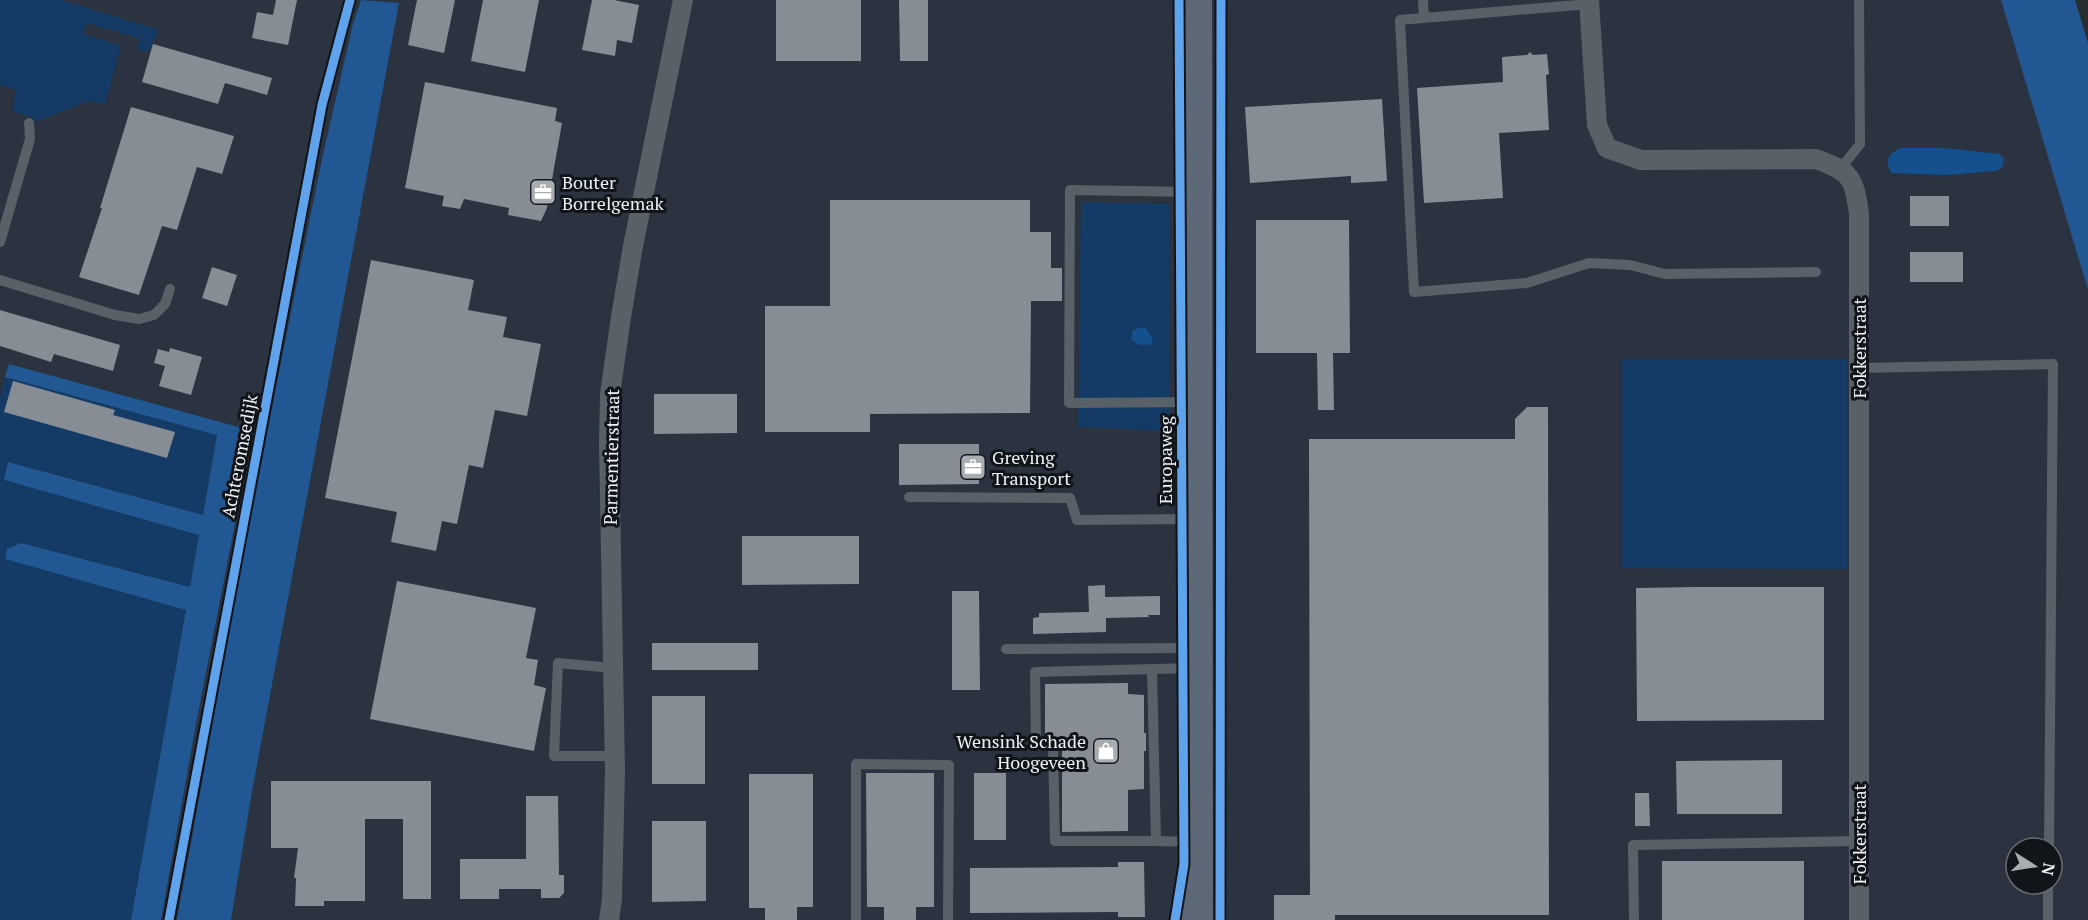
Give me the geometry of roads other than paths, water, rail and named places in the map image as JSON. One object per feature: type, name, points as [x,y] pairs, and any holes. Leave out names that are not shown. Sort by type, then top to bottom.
[{"type":"main road","name":"Europaweg","points":[[1196,0],[1197,920]]},
{"type":"street","name":"Parmentierstraat","points":[[609,920],[612,899],[615,756],[610,394],[633,246],[683,0]]},
{"type":"street","points":[[1589,2],[1597,125],[1607,148],[1641,160],[1816,159],[1841,168]]},
{"type":"street","name":"Fokkerstraat","points":[[1841,168],[1855,187],[1859,214],[1859,920]]},
{"type":"lane","points":[[1423,0],[1424,18]]},
{"type":"lane","points":[[1841,168],[1860,144],[1859,0]]},
{"type":"lane","points":[[1589,2],[1400,20],[1414,292],[1527,284],[1589,263],[1630,265],[1665,274],[1816,272]]},
{"type":"lane","points":[[0,242],[30,139],[29,123]]},
{"type":"lane","points":[[1196,193],[1070,190],[1069,403],[1196,402]]},
{"type":"lane","points":[[0,280],[115,315],[139,319],[154,315],[165,304],[170,289]]},
{"type":"lane","points":[[1859,368],[2053,364],[2049,836]]},
{"type":"lane","points":[[909,497],[1070,498],[1077,520],[1197,519]]},
{"type":"lane","points":[[1006,649],[1197,658]]},
{"type":"lane","points":[[1197,658],[1152,669],[1035,672],[1036,744],[1053,744],[1055,841],[1197,842]]},
{"type":"lane","points":[[613,668],[558,663],[554,756],[615,756]]},
{"type":"lane","points":[[1152,669],[1156,841]]},
{"type":"lane","points":[[856,920],[856,764],[949,765],[948,920]]},
{"type":"lane","points":[[1634,920],[1633,845],[1859,841]]},
{"type":"lane","points":[[2048,896],[2048,920]]},
{"type":"place","name":"Bouter Borrelgemak","points":[[543,192]]},
{"type":"place","name":"Greving Transport","points":[[973,467]]},
{"type":"place","name":"Wensink Schade Hoogeveen","points":[[1106,751]]}]
